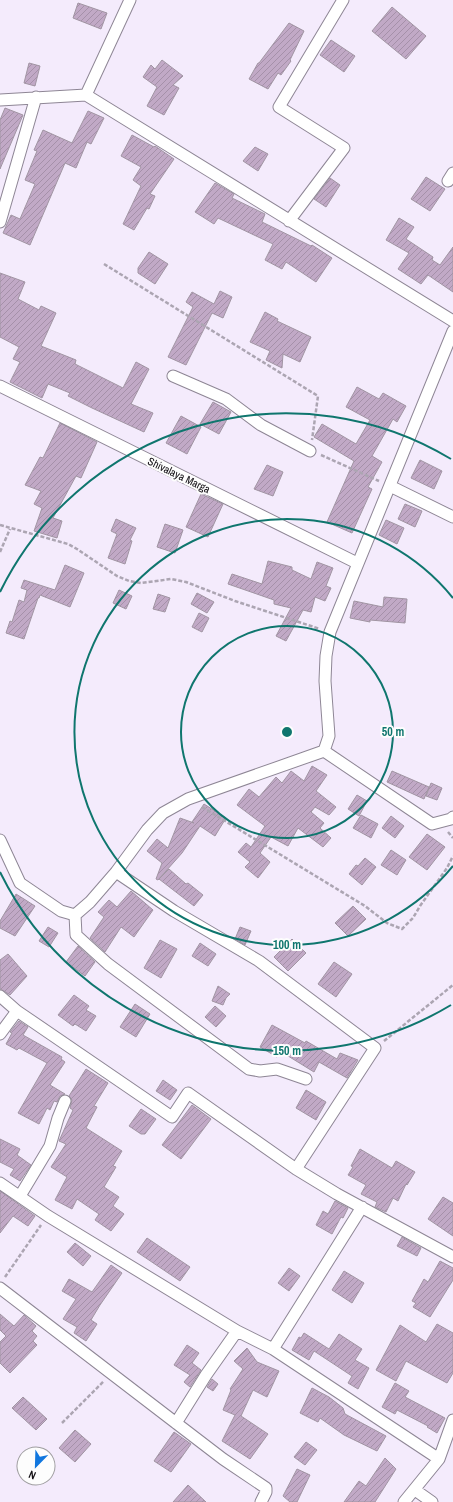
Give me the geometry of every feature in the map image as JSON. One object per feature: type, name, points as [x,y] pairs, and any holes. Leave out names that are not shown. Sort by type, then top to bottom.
[{"type":"street","points":[[86,96],[130,0]]},
{"type":"street","points":[[289,221],[344,148],[279,107],[343,0]]},
{"type":"street","points":[[0,100],[36,97],[86,96],[453,321]]},
{"type":"street","points":[[0,222],[36,97]]},
{"type":"street","points":[[324,751],[329,736],[325,681],[326,656],[330,632],[453,331]]},
{"type":"street","points":[[173,376],[226,399],[261,426],[310,451]]},
{"type":"street","name":"Shivalaya Marga","points":[[0,386],[357,563]]},
{"type":"street","points":[[390,486],[453,517]]},
{"type":"street","points":[[75,915],[90,902],[116,872],[147,830],[163,813],[188,798],[324,751]]},
{"type":"street","points":[[324,751],[432,824],[451,819],[453,817]]},
{"type":"street","points":[[0,840],[20,883],[61,911],[75,915]]},
{"type":"street","points":[[116,872],[174,911],[259,961],[375,1048],[296,1169]]},
{"type":"street","points":[[75,915],[76,935],[86,945],[108,964],[249,1070],[277,1069],[306,1079]]},
{"type":"street","points":[[0,996],[17,1011],[172,1117],[188,1094],[296,1169],[453,1257]]},
{"type":"street","points":[[0,1034],[17,1011]]},
{"type":"street","points":[[20,1196],[50,1146],[58,1118],[65,1101]]},
{"type":"street","points":[[0,1183],[48,1216],[237,1331],[273,1349],[439,1459]]},
{"type":"street","points":[[273,1349],[362,1207]]},
{"type":"street","points":[[2,1283],[111,1374],[223,1459],[266,1488],[266,1492],[261,1502]]},
{"type":"street","points":[[176,1423],[206,1375],[237,1331]]},
{"type":"street","points":[[404,1502],[439,1459],[453,1420]]},
{"type":"street","points":[[415,1490],[432,1502]]},
{"type":"path","points":[[104,264],[318,396],[310,451],[390,486]]},
{"type":"path","points":[[0,525],[68,544],[117,576],[129,581],[141,583],[171,579],[186,582],[235,601],[330,632]]},
{"type":"path","points":[[0,552],[10,529]]},
{"type":"path","points":[[188,798],[364,906],[387,923],[402,929],[413,918],[447,868],[453,856]]},
{"type":"path","points":[[375,1048],[453,985]]},
{"type":"path","points":[[2,1283],[48,1216]]},
{"type":"path","points":[[62,1423],[111,1374]]},
{"type":"building","points":[[78,3],[107,13],[101,29],[73,18]]},
{"type":"building","points":[[392,7],[426,36],[406,59],[372,31]]},
{"type":"building","points":[[289,23],[304,31],[290,60],[291,61],[281,75],[278,73],[268,89],[249,79],[258,63]]},
{"type":"building","points":[[331,40],[355,56],[344,72],[320,55]]},
{"type":"building","points":[[162,60],[183,76],[173,85],[179,88],[164,115],[147,106],[157,87],[143,77],[151,65],[155,69]]},
{"type":"building","points":[[29,63],[40,66],[35,86],[24,83]]},
{"type":"building","points":[[5,108],[23,115],[0,169],[0,120]]},
{"type":"building","points":[[88,111],[104,118],[91,144],[87,142],[76,168],[65,163],[30,245],[3,233],[11,215],[20,219],[35,184],[25,180],[37,151],[34,150],[43,130],[72,143]]},
{"type":"building","points":[[132,135],[154,147],[155,146],[174,159],[150,194],[155,196],[149,209],[147,208],[134,230],[123,224],[141,186],[133,180],[141,167],[121,156]]},
{"type":"building","points":[[255,147],[268,154],[258,171],[243,161]]},
{"type":"building","points":[[426,177],[445,189],[430,211],[411,199]]},
{"type":"building","points":[[330,178],[340,185],[326,207],[314,199]]},
{"type":"building","points":[[215,183],[234,194],[232,198],[265,214],[262,222],[311,246],[312,245],[332,258],[316,282],[286,262],[282,269],[265,260],[273,244],[218,218],[214,224],[195,212]]},
{"type":"building","points":[[399,218],[414,227],[406,239],[433,257],[432,260],[440,265],[453,247],[453,292],[428,275],[421,284],[398,269],[409,253],[386,240]]},
{"type":"building","points":[[149,252],[168,264],[155,284],[138,273],[138,268]]},
{"type":"building","points":[[0,273],[25,282],[18,299],[39,310],[41,306],[56,313],[41,346],[76,360],[75,364],[123,388],[136,362],[149,369],[131,404],[153,413],[144,432],[68,396],[70,393],[48,384],[42,398],[10,382],[20,362],[13,359],[19,347],[0,337]]},
{"type":"building","points":[[220,291],[232,297],[223,318],[212,313],[186,365],[168,357],[193,307],[186,302],[192,292],[214,304]]},
{"type":"building","points":[[265,312],[278,319],[277,321],[311,337],[300,362],[283,354],[282,368],[266,360],[270,351],[250,342]]},
{"type":"building","points":[[357,387],[379,399],[383,393],[406,406],[397,422],[393,419],[372,456],[382,462],[368,487],[372,489],[352,533],[327,522],[354,461],[314,437],[322,424],[356,444],[370,420],[346,407]]},
{"type":"building","points":[[213,402],[231,412],[219,434],[200,424]]},
{"type":"building","points":[[181,416],[201,427],[187,454],[166,443]]},
{"type":"building","points":[[60,423],[97,442],[81,478],[76,476],[53,518],[62,521],[57,538],[34,531],[42,508],[34,504],[41,491],[25,485],[40,457],[43,458]]},
{"type":"building","points":[[420,460],[442,471],[434,489],[411,478]]},
{"type":"building","points":[[267,465],[283,472],[273,496],[254,489]]},
{"type":"building","points":[[201,494],[223,504],[208,537],[186,527]]},
{"type":"building","points":[[405,504],[422,511],[415,527],[398,519]]},
{"type":"building","points":[[116,519],[136,528],[130,540],[132,541],[125,564],[108,558],[117,534],[111,531]]},
{"type":"building","points":[[386,520],[404,528],[397,544],[379,535]]},
{"type":"building","points":[[165,524],[183,530],[175,553],[157,547]]},
{"type":"building","points":[[268,561],[292,567],[292,570],[311,579],[317,562],[333,568],[326,586],[331,588],[325,601],[315,597],[311,612],[303,610],[286,641],[276,636],[291,608],[274,604],[274,600],[228,584],[232,574],[262,584]]},
{"type":"building","points":[[65,565],[84,573],[70,607],[40,595],[24,639],[6,633],[10,621],[12,622],[19,600],[24,602],[27,590],[21,588],[24,580],[55,590]]},
{"type":"building","points":[[119,590],[132,596],[126,609],[113,603]]},
{"type":"building","points":[[197,593],[214,602],[207,613],[191,604]]},
{"type":"building","points":[[158,594],[170,598],[165,612],[153,609]]},
{"type":"building","points":[[384,597],[407,599],[405,623],[370,620],[370,622],[350,618],[354,601],[383,607]]},
{"type":"building","points":[[199,613],[209,618],[202,632],[192,627]]},
{"type":"building","points":[[312,766],[327,775],[316,791],[336,807],[329,815],[315,807],[311,812],[324,823],[320,828],[331,838],[323,847],[298,828],[288,846],[271,837],[260,853],[270,862],[258,878],[245,867],[250,862],[238,852],[246,843],[251,847],[265,826],[237,805],[249,789],[259,797],[276,777],[282,783],[291,771],[304,781]]},
{"type":"building","points":[[392,771],[429,787],[424,799],[387,782]]},
{"type":"building","points":[[431,783],[442,788],[437,800],[426,796]]},
{"type":"building","points":[[357,795],[367,801],[359,816],[348,809]]},
{"type":"building","points":[[204,804],[226,818],[215,836],[200,826],[182,853],[158,880],[156,879],[162,863],[147,851],[157,839],[168,848],[180,818],[194,823],[192,822]]},
{"type":"building","points":[[361,815],[378,824],[371,838],[353,828]]},
{"type":"building","points":[[391,816],[404,826],[395,838],[382,828]]},
{"type":"building","points":[[427,834],[445,847],[427,870],[409,857]]},
{"type":"building","points":[[391,850],[406,860],[397,875],[381,865]]},
{"type":"building","points":[[365,858],[376,867],[362,885],[349,874],[356,865],[358,866]]},
{"type":"building","points":[[169,869],[186,884],[188,883],[203,895],[194,906],[159,879]]},
{"type":"building","points":[[131,891],[153,910],[134,937],[121,927],[105,952],[90,938],[104,917],[98,912],[109,900],[117,907]]},
{"type":"building","points":[[16,894],[35,906],[15,936],[0,928],[0,921]]},
{"type":"building","points":[[353,906],[366,919],[348,936],[335,923]]},
{"type":"building","points":[[48,927],[58,933],[49,947],[39,941]]},
{"type":"building","points":[[240,927],[251,931],[245,945],[235,939]]},
{"type":"building","points":[[292,939],[306,953],[288,971],[274,957]]},
{"type":"building","points":[[160,940],[177,949],[161,978],[144,968]]},
{"type":"building","points":[[200,943],[216,954],[208,966],[192,956]]},
{"type":"building","points":[[78,946],[95,962],[85,976],[66,962]]},
{"type":"building","points":[[8,954],[27,976],[10,995],[0,989],[0,960]]},
{"type":"building","points":[[334,962],[352,974],[336,997],[318,984]]},
{"type":"building","points":[[218,986],[230,994],[226,998],[223,1005],[212,1001]]},
{"type":"building","points":[[74,995],[89,1006],[86,1010],[96,1016],[86,1031],[75,1024],[73,1026],[58,1015]]},
{"type":"building","points":[[135,1004],[150,1014],[136,1037],[120,1027]]},
{"type":"building","points":[[215,1006],[226,1016],[216,1027],[205,1017]]},
{"type":"building","points":[[19,1021],[28,1027],[23,1035],[62,1057],[61,1059],[65,1062],[50,1085],[65,1094],[60,1096],[57,1102],[54,1101],[50,1110],[47,1108],[39,1124],[18,1113],[47,1063],[19,1048],[17,1050],[6,1044],[12,1033],[10,1032]]},
{"type":"building","points":[[272,1025],[305,1043],[306,1041],[337,1059],[340,1053],[358,1060],[347,1078],[319,1062],[314,1072],[280,1051],[277,1057],[260,1047]]},
{"type":"building","points":[[86,1069],[108,1083],[94,1106],[97,1107],[86,1128],[122,1151],[113,1166],[116,1167],[104,1187],[119,1197],[113,1206],[124,1214],[111,1231],[95,1220],[99,1214],[77,1199],[72,1209],[55,1200],[67,1177],[51,1167],[66,1144],[59,1141],[73,1110],[70,1108],[72,1100],[69,1096]]},
{"type":"building","points":[[163,1080],[177,1090],[170,1100],[156,1091]]},
{"type":"building","points":[[306,1090],[326,1102],[316,1120],[296,1108]]},
{"type":"building","points":[[192,1105],[211,1119],[181,1159],[162,1145]]},
{"type":"building","points":[[141,1109],[156,1119],[145,1134],[141,1134],[129,1126]]},
{"type":"building","points":[[0,1139],[20,1149],[17,1155],[31,1165],[20,1181],[10,1175],[14,1169],[0,1162]]},
{"type":"building","points":[[360,1149],[392,1168],[396,1161],[415,1172],[407,1185],[406,1184],[398,1201],[393,1198],[386,1212],[375,1207],[377,1202],[361,1194],[366,1185],[348,1175]]},
{"type":"building","points":[[0,1191],[35,1216],[28,1226],[13,1216],[0,1233]]},
{"type":"building","points":[[443,1197],[453,1203],[453,1236],[428,1219]]},
{"type":"building","points":[[335,1201],[348,1208],[343,1218],[341,1217],[332,1234],[316,1225],[323,1211],[328,1214]]},
{"type":"building","points":[[402,1237],[421,1248],[417,1256],[397,1246]]},
{"type":"building","points":[[147,1238],[190,1267],[180,1281],[137,1252]]},
{"type":"building","points":[[75,1243],[91,1256],[83,1266],[67,1252]]},
{"type":"building","points":[[440,1261],[453,1268],[453,1280],[430,1317],[413,1307],[416,1303],[412,1301],[424,1279],[428,1282]]},
{"type":"building","points":[[111,1265],[122,1273],[91,1320],[97,1324],[86,1341],[74,1333],[77,1327],[63,1319],[76,1299],[62,1291],[69,1279],[92,1292]]},
{"type":"building","points":[[289,1268],[300,1276],[289,1291],[278,1283]]},
{"type":"building","points":[[344,1271],[364,1283],[352,1303],[332,1290]]},
{"type":"building","points":[[0,1314],[14,1326],[24,1315],[36,1326],[32,1331],[37,1336],[33,1341],[37,1345],[10,1373],[0,1363],[0,1342],[6,1336],[0,1330]]},
{"type":"building","points":[[437,1324],[453,1333],[453,1373],[447,1383],[406,1361],[396,1381],[376,1370],[400,1325],[426,1342]]},
{"type":"building","points":[[304,1333],[329,1349],[339,1334],[362,1349],[355,1360],[369,1368],[358,1389],[348,1383],[352,1376],[314,1351],[309,1360],[292,1350],[299,1337],[301,1338]]},
{"type":"building","points":[[187,1345],[199,1353],[192,1363],[201,1370],[190,1387],[184,1382],[190,1375],[174,1365]]},
{"type":"building","points":[[247,1348],[257,1362],[279,1371],[267,1397],[253,1390],[241,1416],[268,1434],[250,1459],[222,1441],[235,1415],[223,1410],[231,1390],[230,1389],[243,1369],[234,1361]]},
{"type":"building","points":[[212,1379],[218,1384],[213,1391],[207,1387]]},
{"type":"building","points":[[395,1383],[409,1391],[405,1397],[445,1418],[437,1433],[427,1427],[428,1426],[397,1410],[395,1414],[382,1407]]},
{"type":"building","points":[[312,1388],[329,1397],[343,1408],[345,1414],[386,1436],[377,1451],[344,1435],[320,1418],[318,1422],[300,1413]]},
{"type":"building","points":[[23,1397],[47,1419],[36,1430],[12,1408]]},
{"type":"building","points":[[75,1430],[91,1444],[75,1462],[59,1448]]},
{"type":"building","points":[[174,1432],[191,1444],[171,1472],[154,1461]]},
{"type":"building","points":[[306,1442],[317,1450],[305,1465],[294,1457]]},
{"type":"building","points":[[385,1458],[396,1469],[375,1502],[344,1502],[359,1481],[366,1486]]},
{"type":"building","points":[[297,1469],[310,1475],[297,1502],[290,1502],[283,1496]]},
{"type":"building","points":[[188,1485],[206,1502],[173,1502]]}]
